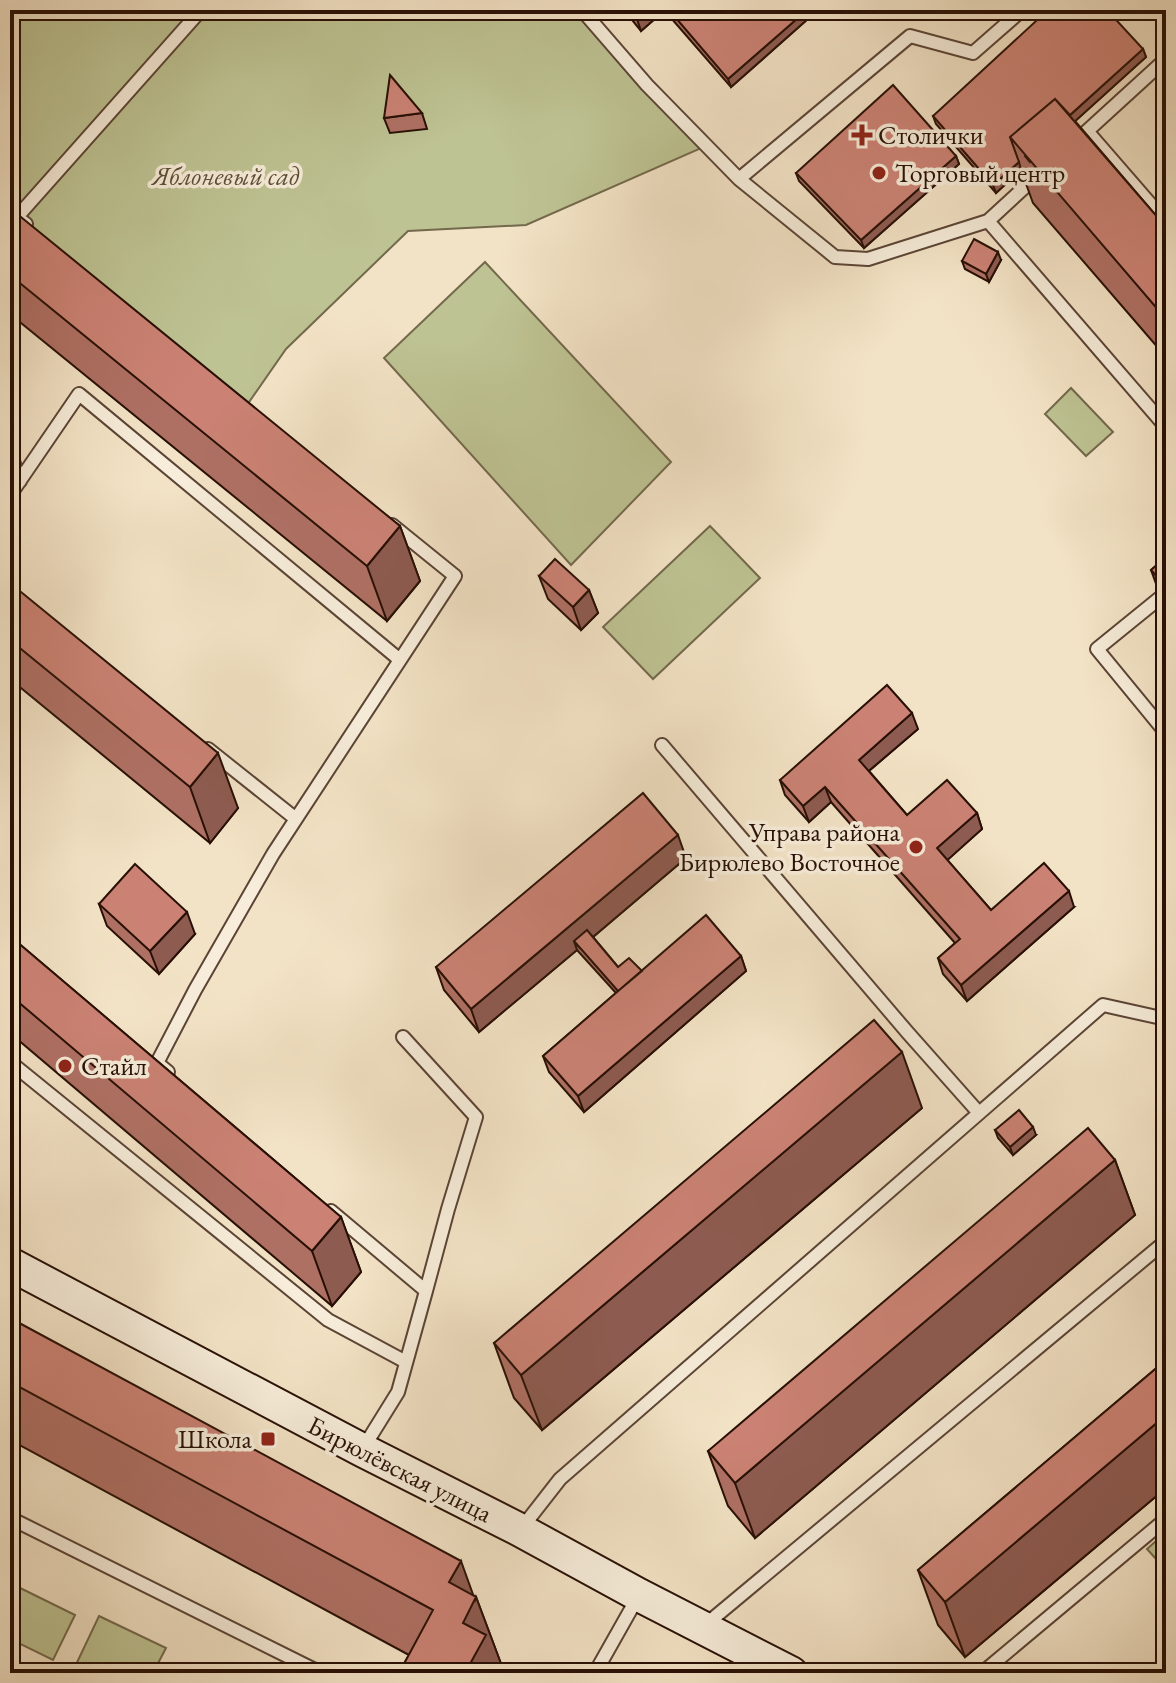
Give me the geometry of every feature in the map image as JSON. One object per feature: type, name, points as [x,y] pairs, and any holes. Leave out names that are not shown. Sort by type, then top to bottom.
[{"type":"street","name":"Бирюлёвская улица","points":[[10,1264],[791,1673]]},
{"type":"lane","points":[[41,237],[13,221],[201,10]]},
{"type":"lane","points":[[582,10],[647,85],[739,179],[835,257],[868,259],[988,221],[1054,161]]},
{"type":"lane","points":[[739,179],[910,36],[973,53],[1022,10]]},
{"type":"lane","points":[[1065,151],[1166,59]]},
{"type":"lane","points":[[1087,131],[1166,222]]},
{"type":"lane","points":[[988,221],[1166,427]]},
{"type":"lane","points":[[10,495],[79,394],[400,660]]},
{"type":"lane","points":[[10,453],[20,481]]},
{"type":"lane","points":[[157,1063],[265,868],[455,576],[381,516]]},
{"type":"lane","points":[[1166,593],[1097,649],[1166,733]]},
{"type":"lane","points":[[196,740],[296,819]]},
{"type":"lane","points":[[662,745],[979,1113]]},
{"type":"lane","points":[[520,1530],[560,1479],[1103,1005],[1166,1019]]},
{"type":"lane","points":[[362,1450],[398,1392],[476,1117],[403,1037]]},
{"type":"lane","points":[[145,1053],[180,1082]]},
{"type":"lane","points":[[10,1062],[328,1320],[406,1362]]},
{"type":"lane","points":[[321,1201],[426,1291]]},
{"type":"lane","points":[[701,1628],[1166,1241]]},
{"type":"lane","points":[[10,1518],[321,1673]]},
{"type":"lane","points":[[982,1673],[1166,1519]]},
{"type":"lane","points":[[601,1671],[639,1595]]},
{"type":"green space","name":"Яблоневый сад","points":[[10,10],[586,10],[706,146],[526,225],[408,231],[286,349],[247,405],[10,226]]},
{"type":"green space","points":[[485,262],[671,462],[571,565],[384,358]]},
{"type":"green space","points":[[1071,388],[1113,432],[1086,456],[1045,414]]},
{"type":"green space","points":[[710,526],[760,578],[653,679],[603,627]]},
{"type":"green space","points":[[1166,1532],[1166,1570],[1147,1549]]},
{"type":"green space","points":[[10,1583],[75,1615],[53,1660],[10,1639]]},
{"type":"green space","points":[[99,1616],[166,1648],[153,1673],[72,1673]]},
{"type":"building","points":[[669,10],[807,10],[728,79]]},
{"type":"building","points":[[1048,10],[1107,10],[1143,49],[1070,115],[1055,99],[1010,137],[1019,162],[993,185],[933,116]]},
{"type":"building","points":[[390,75],[422,113],[384,118]]},
{"type":"building","name":"Торговый центр","points":[[893,85],[956,156],[861,240],[796,173]]},
{"type":"building","points":[[1055,99],[1166,227],[1166,319],[1010,137]]},
{"type":"building","points":[[16,213],[400,526],[367,566],[10,275],[10,221]]},
{"type":"building","points":[[974,239],[998,252],[986,274],[962,261]]},
{"type":"building","points":[[1166,557],[1166,587],[1151,570]]},
{"type":"building","points":[[555,559],[589,590],[573,607],[539,576]]},
{"type":"building","points":[[10,583],[218,753],[190,787],[10,640]]},
{"type":"building","name":"Управа района Бирюлево Восточное","points":[[887,685],[912,713],[859,760],[907,815],[947,780],[977,813],[937,848],[991,910],[1044,863],[1069,891],[961,985],[938,958],[960,939],[825,787],[803,806],[780,780]]},
{"type":"building","points":[[643,793],[678,835],[471,1009],[436,967]]},
{"type":"building","points":[[135,864],[187,912],[150,951],[99,904]]},
{"type":"building","points":[[706,915],[741,956],[578,1096],[543,1056]]},
{"type":"building","points":[[587,930],[618,967],[629,958],[642,971],[618,991],[574,941]]},
{"type":"building","points":[[10,936],[341,1217],[312,1251],[10,995]]},
{"type":"building","points":[[874,1020],[902,1052],[521,1375],[494,1343]]},
{"type":"building","points":[[1019,1110],[1033,1127],[1010,1147],[995,1130]]},
{"type":"building","points":[[1088,1128],[1115,1160],[735,1483],[708,1451]]},
{"type":"building","points":[[10,1318],[461,1561],[449,1582],[476,1597],[463,1623],[486,1635],[465,1673],[399,1673],[433,1610],[10,1382]]},
{"type":"building","points":[[1166,1360],[1166,1415],[945,1602],[918,1570]]},
{"type":"place","name":"Столички","points":[[862,135]]},
{"type":"place","name":"Торговый центр","points":[[879,173]]},
{"type":"place","name":"Управа района Бирюлево Восточное","points":[[916,847]]},
{"type":"place","name":"Стайл","points":[[65,1066]]},
{"type":"place","name":"Школа","points":[[268,1439]]}]
